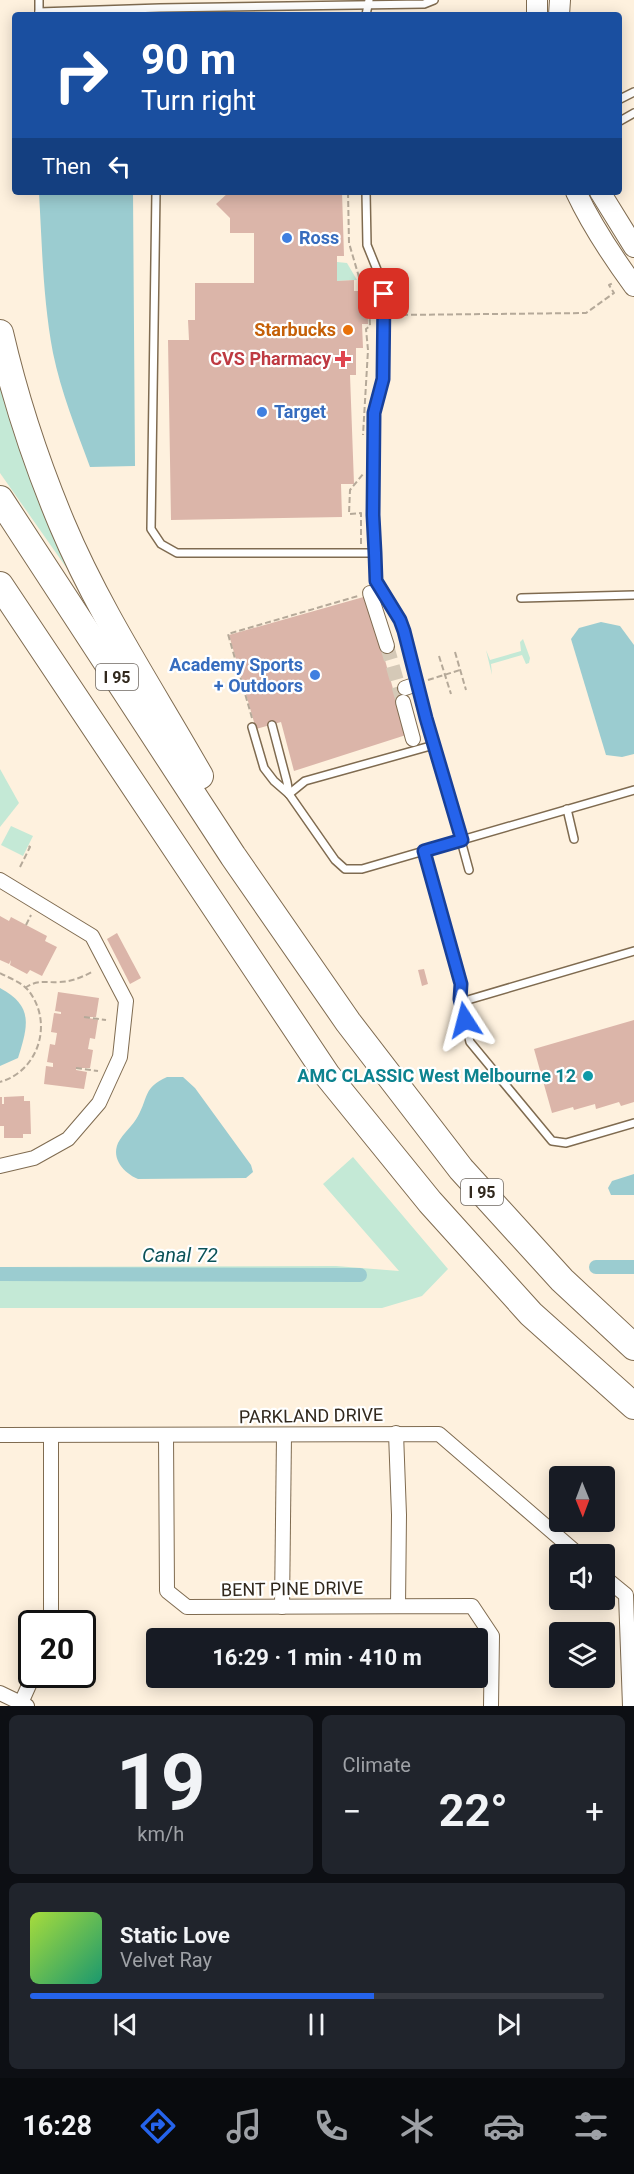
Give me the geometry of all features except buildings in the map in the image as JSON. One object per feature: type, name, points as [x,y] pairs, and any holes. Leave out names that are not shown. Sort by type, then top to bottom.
[{"type":"highway","points":[[0,333],[34,452],[63,525],[97,594],[211,795],[233,856]]},
{"type":"highway","name":"I 95","points":[[0,499],[233,856],[348,1022],[461,1169],[562,1280],[634,1347]]},
{"type":"highway","name":"I 95","points":[[0,585],[327,1076],[430,1202],[531,1314],[634,1406]]},
{"type":"highway","points":[[0,614],[26,650],[75,697]]},
{"type":"street","points":[[578,195],[608,251],[634,286]]},
{"type":"street","points":[[602,195],[634,248]]},
{"type":"street","points":[[370,592],[387,646]]},
{"type":"street","points":[[409,690],[413,739]]},
{"type":"street","points":[[0,880],[92,936],[126,1001],[120,1058],[99,1103],[68,1139],[34,1158],[0,1166]]},
{"type":"street","points":[[396,1433],[399,1515],[398,1605]]},
{"type":"street","name":"PARKLAND DRIVE","points":[[0,1435],[439,1434],[566,1544]]},
{"type":"street","points":[[51,1435],[51,1610]]},
{"type":"street","name":"BENT PINE DRIVE","points":[[166,1435],[167,1592],[187,1607],[472,1606],[492,1636],[491,1706]]},
{"type":"street","points":[[282,1607],[284,1435]]},
{"type":"street","points":[[615,1586],[626,1595],[630,1706]]},
{"type":"street","points":[[0,1693],[24,1705],[29,1688]]},
{"type":"lane","points":[[121,0],[121,9]]},
{"type":"lane","points":[[72,12],[121,9],[246,11],[272,3],[424,4],[434,0]]},
{"type":"lane","points":[[156,195],[151,529],[161,544],[177,553],[375,553]]},
{"type":"lane","points":[[366,195],[367,245],[384,287],[383,379],[374,413],[373,515],[376,581],[400,620],[409,690],[434,745],[469,870]]},
{"type":"lane","points":[[521,598],[634,595]]},
{"type":"lane","points":[[272,725],[289,794]]},
{"type":"lane","points":[[252,727],[264,768],[274,781],[289,794],[335,860],[345,869],[362,869],[634,790]]},
{"type":"lane","points":[[289,794],[305,781],[434,745]]},
{"type":"lane","points":[[567,809],[574,839]]},
{"type":"lane","points":[[424,851],[461,984],[461,1002],[470,1042],[552,1141],[566,1143],[634,1123]]},
{"type":"lane","points":[[461,1002],[634,951]]},
{"type":"path","points":[[348,195],[349,243],[362,284],[361,291]]},
{"type":"path","points":[[369,314],[376,312],[384,315],[586,313],[614,293],[609,285],[613,283]]},
{"type":"path","points":[[362,284],[368,285],[370,326],[366,329],[368,350],[363,441]]},
{"type":"path","points":[[361,542],[361,513],[349,514],[350,490],[363,476],[363,464]]},
{"type":"path","points":[[252,727],[253,721],[228,634],[370,592]]},
{"type":"path","points":[[455,652],[466,690]]},
{"type":"path","points":[[439,656],[451,694]]},
{"type":"path","points":[[409,690],[460,670]]},
{"type":"path","points":[[20,867],[30,848],[28,846]]},
{"type":"path","points":[[26,925],[31,915]]},
{"type":"path","points":[[25,988],[33,982],[71,981],[92,972]]},
{"type":"path","points":[[0,973],[25,988],[36,1003],[40,1019],[40,1043],[28,1064],[20,1072],[0,1082]]},
{"type":"path","points":[[84,1017],[106,1020]]},
{"type":"path","points":[[76,1068],[98,1071]]},
{"type":"green space","points":[[337,262],[347,263],[357,280],[337,281]]},
{"type":"green space","points":[[0,362],[87,597],[0,473]]},
{"type":"green space","points":[[523,639],[530,658],[529,663],[526,664],[522,655],[491,664],[492,675],[486,650],[490,660],[521,651],[520,642]]},
{"type":"green space","points":[[0,769],[19,803],[0,827]]},
{"type":"green space","points":[[11,826],[33,836],[23,856],[1,845]]},
{"type":"green space","points":[[353,1157],[448,1269],[422,1296],[382,1308],[0,1308],[0,1267],[336,1266],[399,1271],[323,1184]]},
{"type":"water","points":[[39,195],[133,195],[135,466],[90,467],[56,368],[43,273]]},
{"type":"water","points":[[601,622],[620,626],[634,645],[634,754],[622,757],[606,755],[571,639],[579,628]]},
{"type":"water","points":[[0,988],[19,1002],[26,1018],[26,1027],[18,1058],[0,1066]]},
{"type":"water","points":[[167,1077],[183,1077],[195,1088],[251,1165],[253,1172],[246,1178],[138,1179],[120,1165],[116,1155],[118,1143],[136,1120],[150,1089]]},
{"type":"water","points":[[634,1174],[634,1195],[611,1195],[608,1188],[612,1181]]},
{"type":"waterway","name":"Canal 72","points":[[596,1267],[634,1267]]},
{"type":"waterway","name":"Canal 72","points":[[0,1274],[360,1275]]},
{"type":"tunnel","points":[[387,646],[403,702]]},
{"type":"place","name":"Ross","points":[[287,238]]},
{"type":"place","name":"Starbucks","points":[[348,330]]},
{"type":"place","name":"CVS Pharmacy","points":[[343,359]]},
{"type":"place","name":"Target","points":[[262,412]]},
{"type":"place","name":"Academy Sports + Outdoors","points":[[315,675]]},
{"type":"place","name":"AMC CLASSIC West Melbourne 12","points":[[588,1076]]},
{"type":"route","points":[[384,294],[383,379],[374,413],[373,515],[376,581],[400,620],[404,631],[426,718],[462,840],[424,851],[461,984],[460,999],[465,1020]]}]
